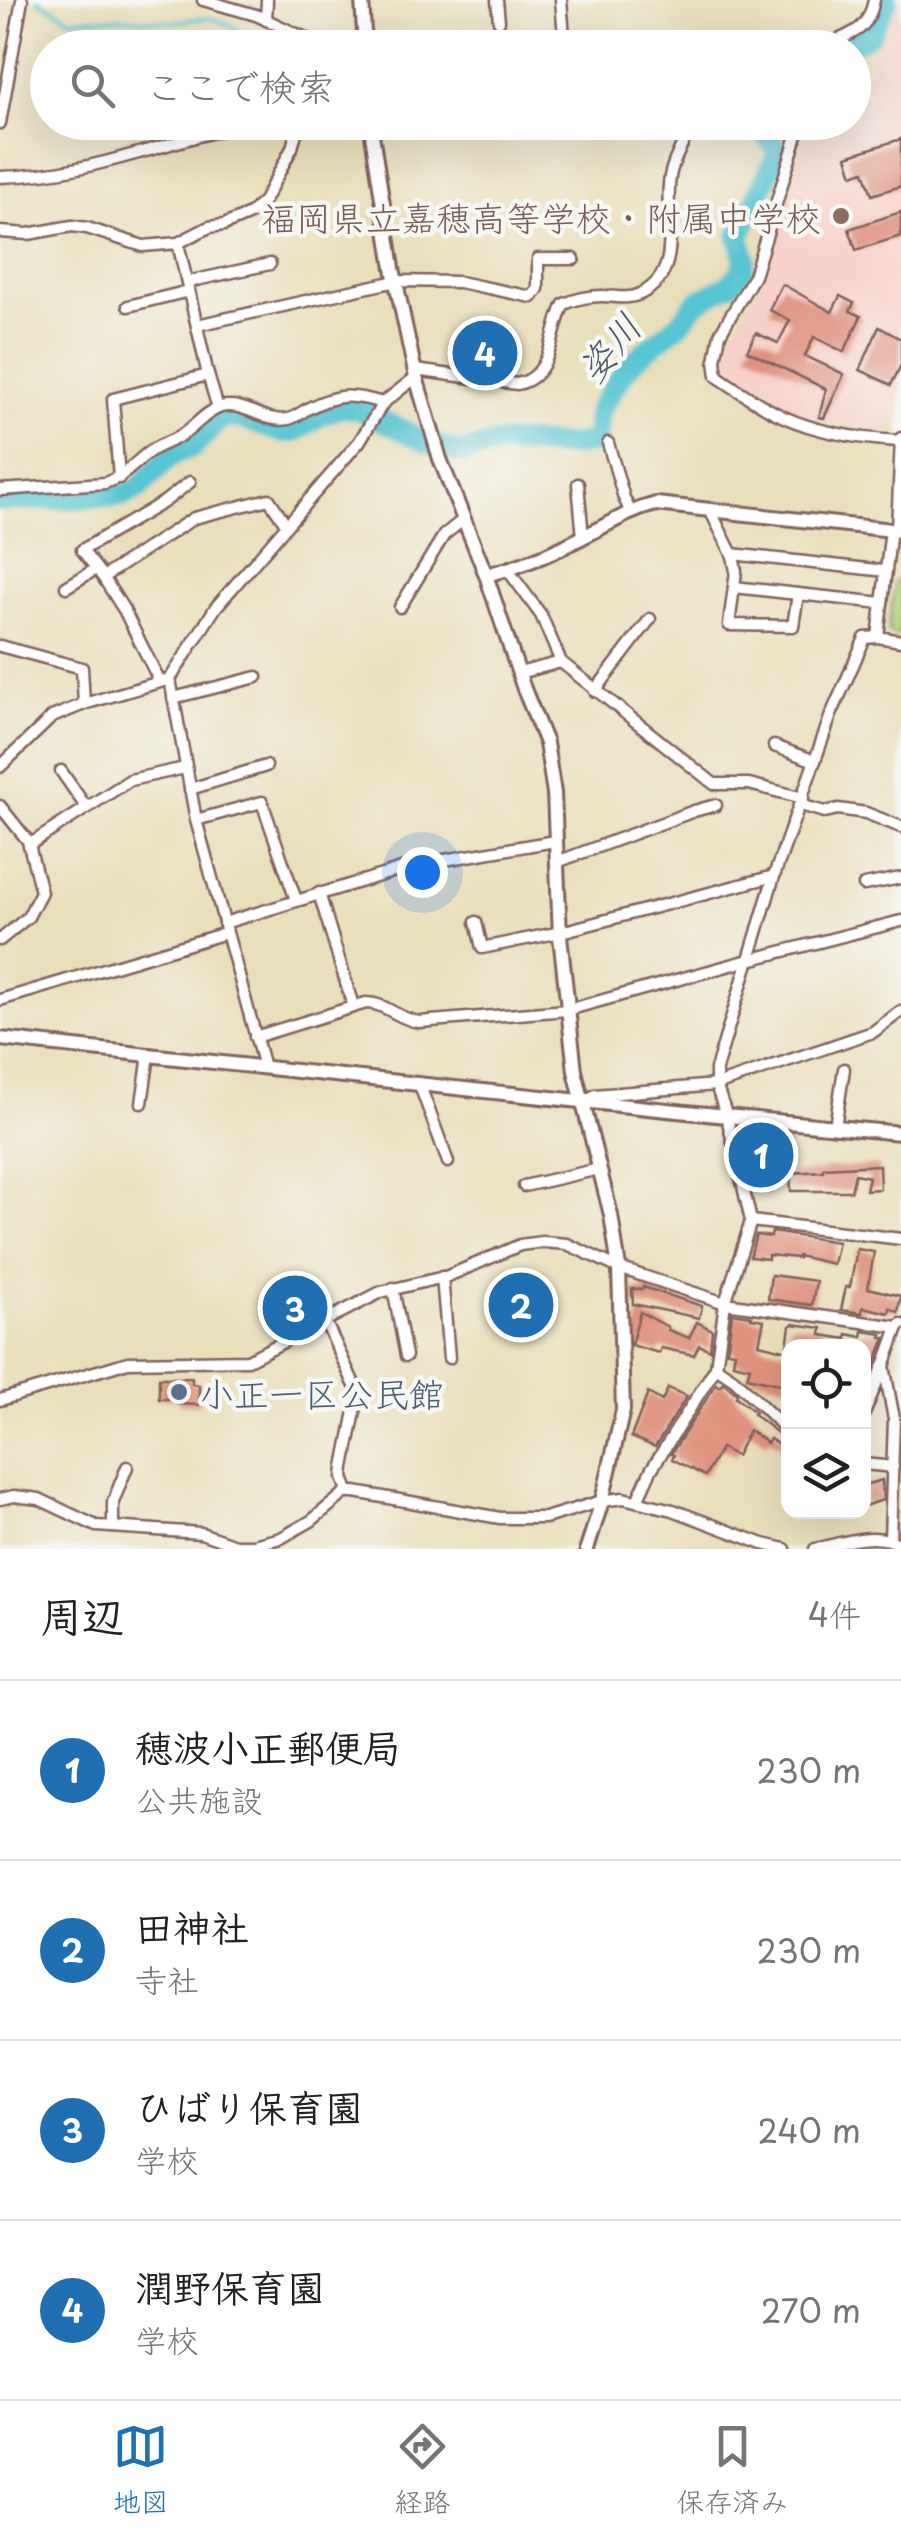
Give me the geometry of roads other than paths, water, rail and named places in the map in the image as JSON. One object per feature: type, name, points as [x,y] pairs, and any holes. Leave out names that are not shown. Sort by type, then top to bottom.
[{"type":"street","points":[[0,123],[22,0]]},
{"type":"street","points":[[203,0],[288,30]]},
{"type":"street","points":[[266,0],[266,20]]},
{"type":"street","points":[[362,0],[364,30]]},
{"type":"street","points":[[497,0],[499,20]]},
{"type":"street","points":[[560,0],[563,30]]},
{"type":"street","points":[[858,30],[870,17],[874,0]]},
{"type":"street","points":[[0,177],[98,166],[186,140]]},
{"type":"street","points":[[0,232],[28,234],[72,226],[143,246],[178,244],[210,226],[250,214],[264,201],[294,140]]},
{"type":"street","points":[[372,140],[416,374],[440,459],[546,743],[554,793],[560,936],[575,1072],[611,1215],[619,1268],[624,1410],[587,1549]]},
{"type":"street","points":[[0,768],[52,717],[165,681],[216,607],[358,442],[383,404],[416,374],[529,382],[544,367],[564,304],[600,296],[628,298],[646,292],[669,259],[670,173],[685,140]]},
{"type":"street","points":[[796,140],[754,276],[720,334],[715,360],[717,376],[788,419],[869,439],[901,440],[896,530],[886,571],[878,637]]},
{"type":"street","points":[[178,244],[218,408]]},
{"type":"street","points":[[197,325],[396,281],[459,282],[532,297],[538,290],[538,259],[574,259]]},
{"type":"street","points":[[128,306],[270,264]]},
{"type":"street","points":[[120,478],[112,399],[208,375]]},
{"type":"street","points":[[0,490],[105,484],[120,478],[145,455],[185,433],[218,408],[234,406],[290,419],[341,395],[383,404]]},
{"type":"street","points":[[608,444],[630,510]]},
{"type":"street","points":[[190,482],[164,502],[82,550],[124,610],[173,698],[196,820],[264,1067]]},
{"type":"street","points":[[578,484],[583,537]]},
{"type":"street","points":[[66,587],[100,573],[194,518],[270,499],[286,524]]},
{"type":"street","points":[[486,576],[583,537],[630,510],[656,504],[896,530]]},
{"type":"street","points":[[710,510],[736,571],[729,626],[793,626],[798,594]]},
{"type":"street","points":[[400,607],[444,535],[464,519]]},
{"type":"street","points":[[732,554],[886,571]]},
{"type":"street","points":[[508,570],[541,615],[561,662],[714,784],[749,784],[824,812],[838,809],[866,813],[901,827]]},
{"type":"street","points":[[734,587],[882,603]]},
{"type":"street","points":[[595,691],[650,619]]},
{"type":"street","points":[[637,1500],[651,1470],[716,1367],[725,1303],[751,1221],[716,1085],[716,1069],[774,876],[831,714],[865,638],[901,641]]},
{"type":"street","points":[[0,646],[82,668],[84,704]]},
{"type":"street","points":[[518,673],[561,662]]},
{"type":"street","points":[[173,698],[258,677]]},
{"type":"street","points":[[774,746],[816,761]]},
{"type":"street","points":[[190,789],[266,766]]},
{"type":"street","points":[[29,845],[130,780],[185,768]]},
{"type":"street","points":[[61,771],[86,808]]},
{"type":"street","points":[[196,820],[262,802],[296,900]]},
{"type":"street","points":[[557,862],[716,805]]},
{"type":"street","points":[[0,806],[29,845],[41,892],[28,918],[0,940]]},
{"type":"street","points":[[0,1000],[225,928],[319,893],[415,866],[555,841]]},
{"type":"street","points":[[476,922],[482,948],[562,932],[774,876]]},
{"type":"street","points":[[864,885],[901,878]]},
{"type":"street","points":[[319,893],[353,1006]]},
{"type":"street","points":[[256,1037],[353,1006],[375,1003],[396,1016],[419,1022],[567,1010],[901,921]]},
{"type":"street","points":[[582,1103],[596,1095],[716,1085],[873,1032],[901,1011]]},
{"type":"street","points":[[0,1039],[419,1082],[582,1103],[901,1133]]},
{"type":"street","points":[[142,1102],[149,1055]]},
{"type":"street","points":[[835,1127],[844,1069]]},
{"type":"street","points":[[419,1082],[448,1162]]},
{"type":"street","points":[[524,1186],[599,1169]]},
{"type":"street","points":[[751,1221],[901,1239]]},
{"type":"street","points":[[0,1400],[128,1362],[248,1360],[393,1288],[442,1277],[520,1244],[544,1242],[578,1248],[619,1268],[725,1303],[899,1325],[871,1397]]},
{"type":"street","points":[[442,1277],[449,1358]]},
{"type":"street","points":[[393,1288],[406,1356]]},
{"type":"street","points":[[326,1321],[358,1396],[344,1467],[343,1478],[349,1493]]},
{"type":"street","points":[[884,1366],[894,1419],[890,1539]]},
{"type":"street","points":[[716,1367],[786,1429]]},
{"type":"street","points":[[871,1465],[893,1467]]},
{"type":"street","points":[[113,1527],[113,1502],[127,1466]]},
{"type":"street","points":[[0,1499],[39,1499],[96,1526],[201,1533],[234,1545],[253,1545],[281,1538],[349,1493],[363,1492],[500,1518],[544,1518],[623,1498],[674,1510],[785,1549]]},
{"type":"street","points":[[814,1549],[875,1537],[901,1545]]},
{"type":"waterway","points":[[38,0],[71,19],[171,22],[207,18],[236,30]]},
{"type":"waterway","points":[[871,32],[887,0]]},
{"type":"waterway","name":"姿川","points":[[0,501],[123,496],[139,488],[167,459],[193,447],[222,417],[294,432],[342,407],[360,410],[429,443],[462,453],[496,444],[569,446],[596,442],[598,411],[625,371],[679,324],[697,302],[731,283],[742,271],[745,257],[739,236],[777,155],[778,149],[770,140]]},
{"type":"place","name":"福岡県立嘉穂高等学校・附属中学校","points":[[841,216]]},
{"type":"place","name":"潤野保育園","points":[[485,353]]},
{"type":"place","name":"穂波小正郵便局","points":[[761,1155]]},
{"type":"place","name":"田神社","points":[[521,1305]]},
{"type":"place","name":"ひばり保育園","points":[[295,1308]]},
{"type":"place","name":"小正一区公民館","points":[[179,1392]]}]
